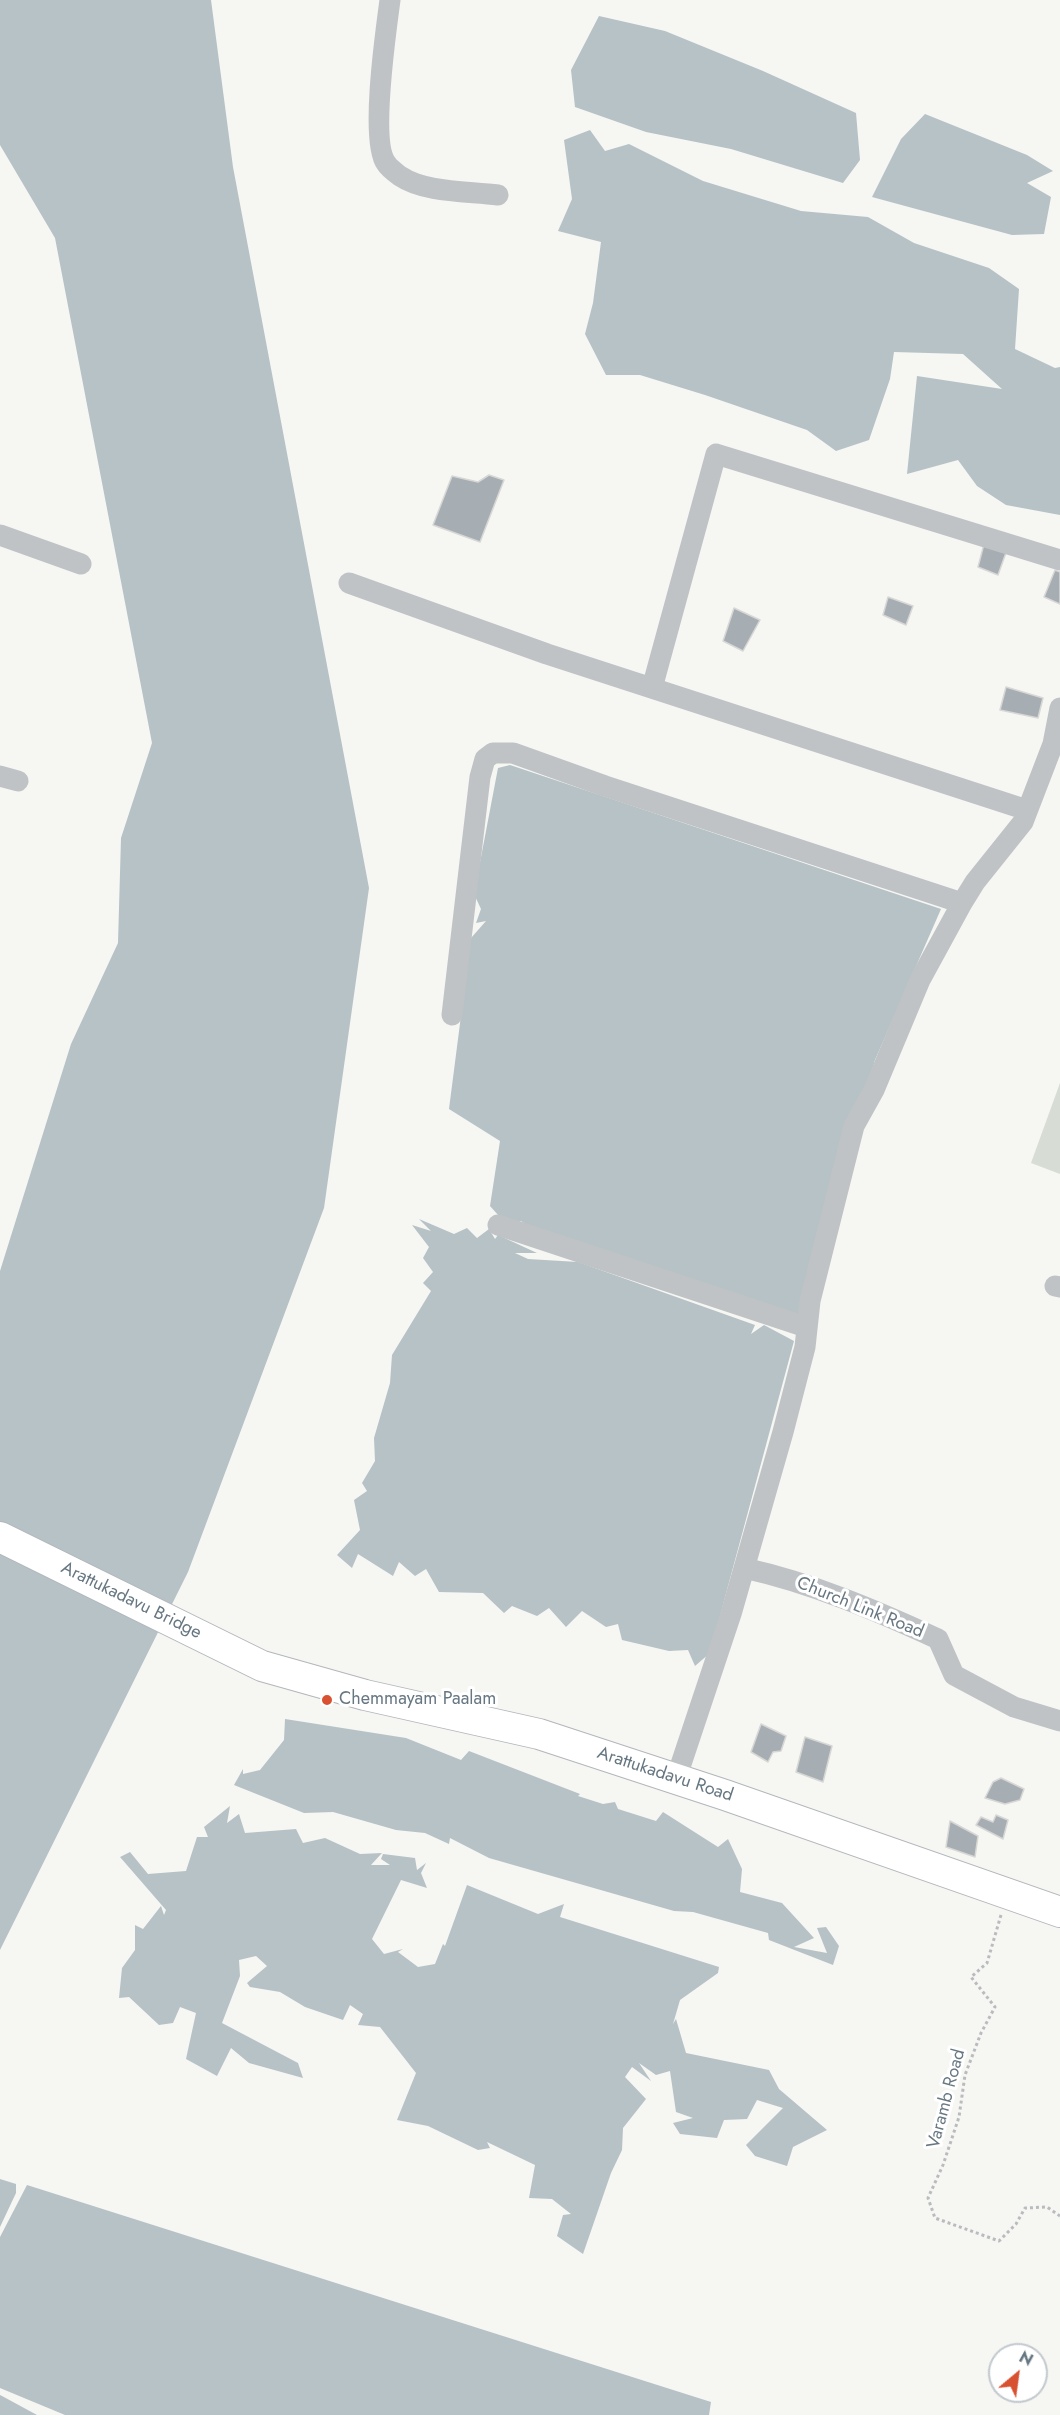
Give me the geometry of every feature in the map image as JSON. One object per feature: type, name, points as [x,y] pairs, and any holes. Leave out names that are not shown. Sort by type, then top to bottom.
[{"type":"main road","name":"Arattukadavu Bridge","points":[[0,1537],[262,1666]]},
{"type":"main road","name":"Arattukadavu Road","points":[[262,1666],[365,1695],[539,1734],[1060,1912]]},
{"type":"street","points":[[390,0],[382,61],[379,128],[385,163],[401,177],[425,186],[498,195]]},
{"type":"street","points":[[652,688],[716,454],[1060,560]]},
{"type":"street","points":[[0,535],[81,564]]},
{"type":"street","points":[[349,583],[652,688],[1027,810]]},
{"type":"street","points":[[676,1779],[744,1568],[794,1389],[805,1347],[810,1301],[854,1126],[874,1090],[920,980],[962,903],[975,882],[1023,822],[1053,744],[1060,708]]},
{"type":"street","points":[[452,1015],[480,777],[485,759],[493,753],[513,753],[605,786],[962,903]]},
{"type":"street","points":[[498,1225],[806,1327]]},
{"type":"street","name":"Church Link Road","points":[[744,1568],[775,1575],[854,1601],[938,1639],[954,1675],[1014,1707],[1043,1718],[1060,1721]]},
{"type":"path","name":"Varamb Road","points":[[1008,1893],[987,1963],[971,1977],[995,2007],[981,2033],[965,2075],[959,2117],[943,2165],[928,2198],[934,2218],[999,2241],[1016,2224],[1025,2208],[1047,2207],[1060,2216]]},
{"type":"shaded area","points":[[0,0],[211,0],[233,167],[369,888],[324,1208],[188,1572],[0,1950],[0,1271],[71,1044],[118,943],[121,838],[152,743],[55,238],[0,145]]},
{"type":"shaded area","points":[[599,16],[665,31],[763,71],[856,113],[860,160],[843,183],[731,149],[646,132],[575,107],[571,70]]},
{"type":"shaded area","points":[[925,114],[1027,155],[1053,171],[1027,183],[1051,197],[1044,234],[1012,235],[872,197],[901,139]]},
{"type":"shaded area","points":[[590,130],[605,151],[629,144],[703,181],[801,211],[868,217],[914,243],[989,268],[1019,289],[1015,349],[1055,368],[1060,367],[1060,515],[1006,505],[977,486],[958,460],[907,474],[917,376],[1002,389],[963,354],[894,352],[890,379],[869,440],[836,451],[807,430],[705,395],[640,375],[606,375],[585,334],[593,303],[601,242],[558,231],[572,199],[564,140]]},
{"type":"shaded area","points":[[510,765],[941,909],[875,1060],[798,1316],[549,1240],[521,1221],[508,1226],[490,1206],[500,1141],[449,1109],[471,938],[486,921],[476,923],[481,909],[474,894],[498,768]]},
{"type":"shaded area","points":[[1060,1083],[1060,1174],[1031,1163]]},
{"type":"shaded area","points":[[419,1219],[454,1234],[467,1228],[477,1238],[489,1229],[495,1239],[498,1235],[537,1253],[515,1253],[528,1259],[578,1262],[755,1325],[751,1334],[764,1325],[794,1341],[710,1653],[695,1666],[688,1650],[669,1651],[622,1640],[618,1624],[606,1627],[582,1611],[566,1627],[549,1608],[537,1616],[512,1606],[504,1613],[483,1593],[439,1592],[426,1569],[415,1576],[399,1562],[393,1576],[358,1554],[352,1568],[337,1555],[360,1530],[354,1500],[367,1491],[362,1483],[375,1461],[374,1438],[390,1383],[392,1355],[431,1291],[423,1283],[433,1272],[423,1258],[429,1247],[412,1225],[431,1231]]},
{"type":"shaded area","points":[[285,1719],[406,1738],[461,1760],[469,1751],[580,1794],[578,1796],[603,1804],[615,1802],[618,1809],[656,1821],[663,1812],[718,1847],[728,1839],[742,1869],[740,1892],[782,1903],[814,1938],[794,1947],[827,1953],[817,1928],[826,1927],[839,1946],[833,1965],[769,1940],[768,1933],[693,1912],[674,1911],[489,1858],[450,1838],[449,1844],[425,1833],[396,1830],[333,1812],[304,1813],[234,1785],[243,1769],[243,1774],[260,1770],[284,1740]]},
{"type":"shaded area","points":[[230,1806],[227,1823],[239,1814],[245,1833],[296,1829],[303,1843],[325,1838],[360,1854],[382,1853],[371,1865],[390,1865],[381,1859],[383,1854],[415,1858],[417,1870],[426,1863],[421,1873],[427,1888],[401,1880],[372,1939],[384,1954],[403,1949],[398,1952],[418,1967],[435,1964],[443,1944],[445,1946],[467,1885],[538,1914],[564,1904],[560,1917],[719,1967],[718,1973],[680,2000],[673,2024],[676,2019],[686,2053],[769,2070],[779,2089],[827,2130],[793,2147],[787,2166],[755,2156],[746,2145],[783,2108],[757,2100],[747,2119],[724,2120],[717,2138],[680,2134],[673,2123],[693,2118],[676,2112],[670,2071],[656,2075],[639,2063],[651,2081],[632,2067],[625,2077],[646,2099],[623,2128],[622,2150],[611,2173],[583,2254],[557,2236],[563,2215],[571,2214],[552,2199],[529,2198],[535,2165],[487,2142],[490,2148],[478,2150],[428,2126],[397,2120],[416,2073],[380,2027],[358,2025],[363,2014],[350,2005],[343,2020],[305,2007],[280,1992],[250,1987],[247,1983],[267,1966],[256,1956],[239,1960],[240,1976],[222,2023],[298,2063],[303,2078],[249,2063],[231,2048],[217,2076],[186,2059],[196,2013],[180,2007],[173,2023],[159,2025],[129,1997],[119,1998],[122,1968],[135,1950],[135,1925],[143,1929],[161,1906],[164,1915],[166,1910],[120,1857],[130,1852],[148,1874],[186,1871],[197,1837],[208,1837],[204,1827]]},
{"type":"shaded area","points":[[0,2179],[16,2184],[16,2193],[0,2227]]},
{"type":"shaded area","points":[[27,2185],[711,2402],[709,2415],[65,2415],[0,2388],[0,2237]]},
{"type":"shaded area","points":[[0,2395],[2,2396],[37,2415],[0,2415]]},
{"type":"building","points":[[489,475],[504,480],[480,542],[433,525],[452,476],[478,482]]},
{"type":"building","points":[[984,544],[1007,550],[998,575],[978,567]]},
{"type":"building","points":[[1055,570],[1060,572],[1060,604],[1044,597]]},
{"type":"building","points":[[888,597],[913,606],[906,625],[883,615]]},
{"type":"building","points":[[734,608],[760,620],[743,651],[723,641]]},
{"type":"building","points":[[1006,687],[1043,698],[1038,718],[1000,710]]},
{"type":"building","points":[[761,1724],[786,1736],[781,1751],[773,1752],[768,1762],[751,1752]]},
{"type":"building","points":[[805,1737],[832,1746],[823,1782],[796,1772]]},
{"type":"building","points":[[1001,1778],[1024,1789],[1020,1800],[1005,1804],[985,1798],[993,1782]]},
{"type":"building","points":[[996,1815],[1008,1820],[1003,1839],[976,1825],[981,1817],[993,1822]]},
{"type":"building","points":[[950,1821],[978,1836],[975,1857],[946,1847]]},
{"type":"place","name":"Chemmayam Paalam","points":[[327,1700]]}]
